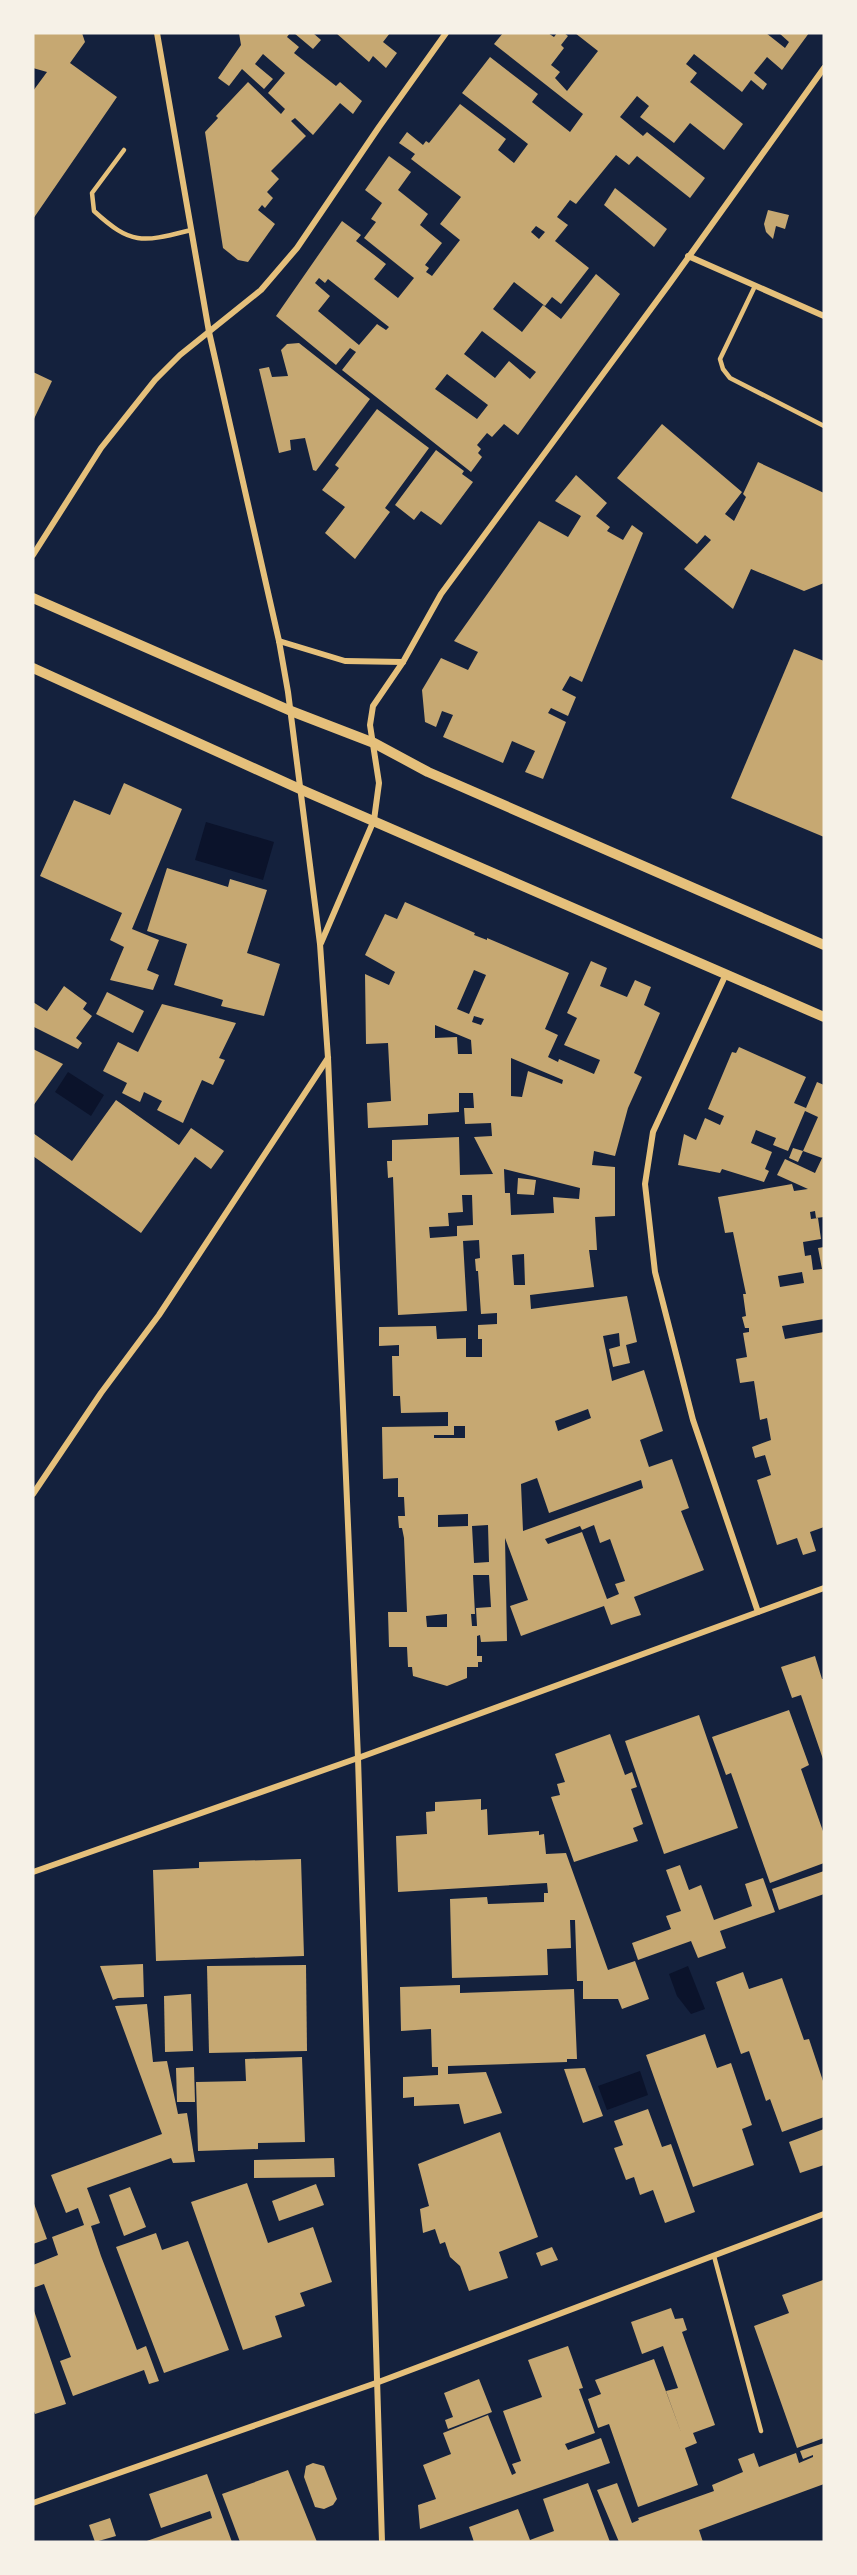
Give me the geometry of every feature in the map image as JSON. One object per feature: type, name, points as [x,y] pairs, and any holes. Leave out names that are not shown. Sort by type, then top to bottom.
[{"type":"street","points":[[157,33],[209,332],[279,641],[302,790],[320,944],[328,1058],[358,1758],[382,2542]]},
{"type":"street","points":[[33,555],[101,448],[155,380],[261,290],[297,248],[379,126],[446,33]]},
{"type":"street","points":[[320,944],[374,820],[379,783],[370,725],[373,706],[403,662],[441,594],[670,284],[824,68]]},
{"type":"street","points":[[688,256],[824,316]]},
{"type":"street","points":[[33,598],[291,711],[374,743],[428,772],[824,945]]},
{"type":"street","points":[[279,641],[345,661],[403,662]]},
{"type":"street","points":[[33,668],[302,790],[824,1017]]},
{"type":"street","points":[[726,974],[653,1132],[645,1184],[655,1272],[693,1420],[758,1612]]},
{"type":"street","points":[[33,1494],[101,1393],[159,1315],[328,1058]]},
{"type":"street","points":[[33,1872],[358,1758],[824,1588]]},
{"type":"street","points":[[33,2503],[376,2383],[824,2214]]},
{"type":"lane","points":[[124,150],[92,193],[94,212],[113,228],[129,237],[156,239],[191,230]]},
{"type":"lane","points":[[755,286],[720,359],[723,369],[730,378],[824,426]]},
{"type":"lane","points":[[714,2256],[761,2431]]},
{"type":"water","points":[[206,822],[274,842],[263,880],[195,860]]},
{"type":"water","points":[[68,1072],[104,1095],[91,1116],[55,1092]]},
{"type":"water","points":[[688,1966],[705,2009],[691,2014],[677,1996],[669,1974]]},
{"type":"water","points":[[640,2071],[648,2095],[607,2110],[598,2086]]},
{"type":"building","points":[[33,33],[82,33],[85,42],[70,63],[117,97],[33,219],[33,91],[47,72],[33,68]]},
{"type":"building","points":[[239,33],[290,33],[287,37],[299,47],[294,53],[336,86],[340,82],[362,101],[353,114],[340,103],[313,135],[295,118],[291,121],[306,136],[271,171],[279,179],[267,192],[273,198],[265,208],[262,205],[258,210],[275,224],[248,262],[238,260],[223,248],[205,132],[218,118],[216,116],[248,82],[281,114],[285,109],[268,93],[285,73],[263,54],[255,64],[273,79],[264,89],[242,69],[229,86],[218,78],[241,45]]},
{"type":"building","points":[[294,33],[313,33],[321,40],[313,49]]},
{"type":"building","points":[[336,33],[390,33],[383,42],[397,53],[386,68],[373,56],[369,62]]},
{"type":"building","points":[[503,33],[548,33],[554,37],[557,33],[564,33],[568,36],[561,45],[564,48],[551,65],[560,72],[555,78],[567,91],[598,51],[575,33],[766,33],[785,48],[789,42],[779,33],[809,33],[782,70],[767,57],[754,73],[767,84],[763,90],[751,80],[742,92],[694,54],[686,64],[697,73],[690,82],[743,124],[724,150],[690,123],[674,143],[640,117],[649,106],[637,96],[620,117],[643,136],[647,132],[705,178],[690,198],[637,156],[629,165],[616,155],[576,204],[570,200],[557,217],[568,225],[555,241],[589,268],[561,304],[552,297],[545,306],[514,282],[493,309],[522,332],[543,305],[561,319],[596,274],[620,294],[518,435],[504,424],[492,437],[487,433],[477,445],[481,449],[478,453],[482,457],[471,472],[342,370],[356,352],[350,348],[336,365],[276,316],[342,221],[361,235],[356,241],[386,264],[374,279],[398,298],[414,278],[364,238],[376,222],[371,219],[382,203],[365,190],[389,156],[411,172],[398,190],[428,214],[420,225],[442,243],[425,265],[429,268],[426,272],[432,276],[460,240],[440,224],[461,197],[411,159],[415,154],[399,143],[407,132],[423,145],[426,141],[429,143],[460,104],[506,139],[498,150],[514,163],[528,144],[462,93],[490,57],[538,94],[532,102],[570,132],[583,114],[494,44]],"holes":[[[536,226],[545,232],[539,239],[531,232]],[[319,278],[325,283],[328,279],[389,327],[386,330],[377,324],[359,345],[318,311],[330,296],[315,283]],[[482,331],[536,372],[530,379],[509,361],[495,378],[464,354]],[[447,374],[488,405],[477,419],[435,389]]]},
{"type":"building","points":[[615,188],[667,229],[654,247],[604,205]]},
{"type":"building","points":[[768,210],[789,215],[785,229],[776,226],[773,239],[766,232],[764,224]]},
{"type":"building","points":[[299,343],[370,399],[316,471],[313,470],[305,438],[290,440],[291,450],[279,453],[259,369],[269,367],[272,377],[288,376],[281,350],[287,344]]},
{"type":"building","points":[[33,372],[52,381],[33,421]]},
{"type":"building","points":[[377,409],[429,448],[385,508],[390,512],[355,559],[325,533],[345,507],[322,490],[339,468],[335,465]]},
{"type":"building","points":[[662,424],[742,492],[725,514],[734,521],[746,497],[743,494],[758,462],[824,493],[824,583],[804,591],[751,569],[733,609],[684,569],[711,540],[705,535],[697,544],[617,478]]},
{"type":"building","points":[[436,450],[464,471],[462,474],[473,482],[441,525],[421,511],[414,520],[395,505]]},
{"type":"building","points":[[576,475],[607,503],[596,516],[610,527],[607,531],[623,540],[632,525],[643,533],[582,682],[570,676],[562,690],[576,697],[568,716],[551,708],[548,713],[566,722],[543,779],[525,772],[535,751],[512,741],[503,763],[443,737],[453,715],[442,711],[436,727],[425,722],[422,690],[441,658],[468,670],[478,652],[454,641],[539,521],[568,537],[581,516],[555,501]]},
{"type":"building","points":[[794,649],[824,661],[824,837],[731,798]]},
{"type":"building","points":[[124,783],[182,809],[132,929],[159,940],[147,970],[159,975],[153,990],[110,980],[124,947],[110,940],[122,913],[40,876],[74,800],[110,815]]},
{"type":"building","points":[[167,868],[228,887],[230,879],[267,890],[247,953],[280,964],[264,1016],[221,1006],[223,1000],[174,985],[187,944],[147,931]]},
{"type":"building","points":[[405,902],[475,933],[474,935],[487,940],[487,938],[569,973],[545,1029],[558,1035],[548,1057],[558,1062],[559,1059],[594,1074],[600,1060],[564,1045],[577,1018],[567,1013],[591,961],[607,968],[600,986],[627,997],[635,980],[651,987],[644,1005],[660,1013],[634,1073],[642,1077],[628,1108],[615,1156],[594,1151],[592,1165],[615,1167],[615,1216],[595,1217],[597,1250],[589,1250],[594,1287],[530,1295],[531,1309],[627,1296],[637,1342],[626,1345],[630,1363],[613,1367],[609,1349],[620,1346],[619,1333],[603,1336],[612,1381],[644,1370],[663,1431],[640,1440],[649,1467],[672,1459],[689,1508],[681,1511],[704,1570],[634,1597],[641,1615],[611,1625],[604,1606],[521,1636],[510,1606],[528,1600],[505,1538],[507,1641],[481,1642],[480,1635],[477,1636],[477,1656],[482,1656],[482,1662],[478,1662],[478,1667],[467,1667],[467,1678],[447,1686],[413,1676],[412,1667],[408,1667],[407,1647],[389,1647],[388,1612],[407,1612],[404,1538],[402,1528],[399,1528],[398,1516],[405,1516],[404,1497],[398,1497],[398,1478],[383,1479],[382,1427],[448,1426],[448,1412],[401,1413],[400,1396],[393,1396],[392,1356],[399,1356],[399,1345],[379,1346],[379,1327],[436,1326],[437,1339],[466,1338],[466,1357],[482,1357],[482,1339],[478,1339],[478,1325],[497,1324],[497,1313],[481,1314],[475,1259],[480,1258],[479,1240],[463,1241],[467,1311],[398,1315],[393,1177],[388,1178],[387,1161],[392,1161],[392,1140],[459,1137],[460,1175],[493,1174],[474,1137],[492,1136],[491,1123],[465,1124],[464,1108],[474,1108],[473,1093],[459,1093],[459,1112],[428,1114],[428,1125],[368,1128],[367,1103],[391,1101],[388,1043],[366,1044],[365,974],[389,985],[395,972],[365,955],[385,914],[397,919]],"holes":[[[474,970],[486,975],[469,1014],[457,1009]],[[474,1016],[484,1019],[481,1025],[472,1022]],[[435,1025],[471,1040],[472,1054],[458,1054],[457,1037],[435,1038]],[[511,1058],[563,1080],[562,1084],[528,1071],[522,1097],[511,1096]],[[504,1169],[580,1188],[579,1199],[553,1197],[554,1213],[511,1215],[510,1193],[505,1193]],[[462,1195],[472,1195],[473,1225],[457,1226],[457,1236],[430,1238],[429,1227],[449,1226],[448,1213],[463,1212]],[[524,1254],[525,1285],[514,1285],[512,1255]],[[588,1409],[591,1418],[558,1431],[555,1421]],[[454,1426],[465,1426],[465,1438],[434,1438],[434,1435],[454,1435]],[[537,1478],[549,1513],[641,1480],[643,1488],[523,1531],[521,1484]],[[468,1514],[468,1526],[438,1527],[438,1515]],[[488,1525],[489,1562],[474,1563],[472,1526]],[[594,1525],[600,1543],[610,1539],[625,1581],[615,1584],[619,1594],[607,1599],[582,1532],[548,1544],[545,1539],[580,1526],[582,1530]],[[473,1575],[489,1575],[491,1607],[476,1608],[477,1626],[472,1626],[471,1614],[475,1614]],[[447,1614],[447,1627],[427,1627],[426,1616]]]},
{"type":"building","points":[[64,986],[87,1003],[83,1009],[92,1016],[76,1038],[82,1043],[78,1049],[34,1027],[33,1029],[33,1002],[47,1011]]},
{"type":"building","points":[[107,992],[144,1011],[133,1033],[96,1014]]},
{"type":"building","points":[[162,1004],[236,1023],[219,1058],[225,1060],[213,1085],[202,1080],[183,1123],[157,1110],[162,1101],[144,1092],[140,1102],[122,1093],[127,1083],[103,1071],[118,1042],[138,1052]]},
{"type":"building","points":[[739,1047],[806,1077],[794,1103],[806,1108],[817,1082],[824,1085],[824,1217],[816,1218],[815,1211],[810,1212],[811,1219],[818,1218],[821,1239],[803,1242],[805,1256],[811,1255],[813,1270],[822,1269],[818,1248],[824,1247],[824,1319],[782,1326],[785,1339],[824,1332],[824,1527],[810,1532],[816,1551],[803,1555],[797,1538],[777,1545],[757,1480],[771,1475],[765,1455],[755,1458],[752,1447],[771,1440],[767,1418],[760,1420],[754,1381],[740,1383],[736,1359],[747,1357],[743,1333],[749,1332],[749,1328],[745,1328],[742,1317],[746,1316],[743,1294],[746,1294],[733,1232],[725,1233],[718,1197],[792,1184],[794,1191],[808,1189],[777,1175],[785,1159],[815,1173],[822,1158],[803,1151],[818,1117],[805,1111],[788,1151],[773,1145],[776,1138],[756,1130],[751,1143],[772,1152],[765,1169],[769,1171],[764,1182],[722,1169],[720,1173],[678,1165],[684,1134],[696,1140],[705,1118],[720,1125],[724,1116],[708,1109],[732,1052],[736,1053]],"holes":[[[802,1272],[804,1283],[780,1287],[778,1276]]]},
{"type":"building","points":[[33,1049],[63,1064],[33,1106]]},
{"type":"building","points":[[116,1100],[179,1145],[191,1128],[224,1151],[211,1169],[195,1157],[141,1233],[33,1156],[33,1133],[72,1161]]},
{"type":"building","points":[[793,1148],[803,1151],[798,1162],[789,1158]]},
{"type":"building","points":[[518,1178],[536,1180],[534,1195],[517,1194]]},
{"type":"building","points":[[815,1656],[822,1679],[824,1679],[824,1762],[801,1695],[792,1698],[781,1667]]},
{"type":"building","points":[[789,1710],[809,1765],[801,1769],[824,1834],[824,1863],[770,1883],[731,1773],[726,1775],[712,1737]]},
{"type":"building","points":[[699,1715],[738,1828],[664,1854],[625,1741]]},
{"type":"building","points":[[610,1734],[625,1775],[632,1772],[637,1787],[631,1789],[643,1824],[633,1828],[638,1841],[574,1862],[551,1797],[560,1795],[557,1784],[565,1782],[555,1754]]},
{"type":"building","points":[[481,1799],[481,1810],[487,1809],[488,1835],[539,1831],[539,1835],[544,1834],[546,1854],[566,1853],[608,1970],[635,1961],[649,1999],[622,2009],[618,1999],[583,1999],[583,1981],[577,1981],[575,1920],[570,1920],[571,1948],[547,1949],[548,1975],[452,1978],[450,1899],[487,1897],[488,1904],[544,1902],[544,1893],[548,1893],[547,1883],[398,1892],[396,1836],[427,1834],[426,1812],[435,1811],[435,1802]]},
{"type":"building","points":[[301,1859],[304,1956],[156,1961],[153,1870],[199,1868],[199,1862]]},
{"type":"building","points":[[680,1865],[689,1890],[701,1885],[714,1920],[752,1906],[745,1884],[763,1878],[775,1912],[720,1931],[726,1948],[698,1958],[691,1941],[638,1960],[632,1943],[671,1929],[666,1916],[681,1911],[666,1870]]},
{"type":"building","points":[[824,1871],[824,1894],[779,1910],[772,1889]]},
{"type":"building","points":[[143,1964],[144,1997],[113,2000],[100,1966]]},
{"type":"building","points":[[306,1965],[307,2051],[209,2053],[207,1966]]},
{"type":"building","points":[[743,1972],[749,1989],[782,1978],[804,2040],[809,2039],[824,2084],[824,2117],[782,2132],[770,2099],[766,2101],[749,2051],[741,2054],[716,1982]]},
{"type":"building","points":[[460,1985],[460,1993],[574,1989],[577,2059],[567,2059],[567,2062],[448,2066],[448,2074],[486,2072],[502,2113],[464,2124],[459,2104],[414,2106],[414,2097],[403,2098],[403,2077],[438,2075],[438,2067],[432,2067],[431,2029],[401,2031],[400,1987]]},
{"type":"building","points":[[191,1994],[193,2051],[165,2052],[164,1996]]},
{"type":"building","points":[[147,2004],[153,2062],[167,2061],[178,2114],[187,2113],[195,2162],[173,2163],[171,2158],[87,2188],[100,2223],[91,2226],[101,2256],[137,2350],[146,2346],[159,2381],[149,2384],[144,2370],[73,2396],[60,2361],[71,2357],[44,2284],[33,2288],[33,2265],[58,2255],[52,2237],[84,2225],[78,2208],[66,2213],[51,2175],[162,2134],[115,2006]]},
{"type":"building","points":[[705,2034],[717,2068],[731,2063],[752,2125],[742,2129],[754,2165],[693,2187],[646,2055]]},
{"type":"building","points":[[302,2057],[305,2142],[258,2143],[258,2149],[198,2151],[196,2082],[246,2081],[245,2059]]},
{"type":"building","points":[[194,2067],[195,2102],[177,2102],[176,2068]]},
{"type":"building","points":[[585,2068],[603,2116],[583,2123],[564,2069]]},
{"type":"building","points":[[648,2109],[662,2147],[671,2144],[695,2212],[665,2223],[653,2190],[640,2195],[634,2177],[626,2180],[614,2148],[623,2145],[614,2121]]},
{"type":"building","points":[[824,2129],[824,2165],[800,2173],[789,2142]]},
{"type":"building","points":[[500,2132],[538,2237],[499,2252],[508,2278],[469,2291],[460,2266],[450,2257],[445,2242],[440,2244],[435,2229],[423,2233],[420,2209],[429,2206],[418,2164]]},
{"type":"building","points":[[334,2158],[335,2177],[254,2178],[254,2160]]},
{"type":"building","points":[[247,2183],[268,2243],[313,2227],[332,2282],[300,2293],[305,2306],[275,2316],[282,2337],[243,2350],[191,2202]]},
{"type":"building","points":[[316,2184],[324,2205],[279,2221],[272,2201]]},
{"type":"building","points":[[130,2187],[146,2227],[124,2236],[109,2195]]},
{"type":"building","points":[[33,2201],[47,2239],[33,2244]]},
{"type":"building","points":[[156,2233],[162,2250],[188,2241],[229,2350],[164,2373],[116,2247]]},
{"type":"building","points":[[552,2247],[558,2260],[541,2266],[536,2253]]},
{"type":"building","points":[[823,2280],[824,2438],[797,2448],[754,2326],[789,2313],[782,2295]]},
{"type":"building","points":[[33,2308],[66,2404],[35,2414],[33,2409]]},
{"type":"building","points":[[671,2308],[675,2319],[683,2318],[687,2330],[682,2332],[715,2425],[693,2433],[697,2443],[685,2448],[698,2485],[638,2507],[609,2424],[598,2428],[588,2399],[601,2394],[595,2380],[654,2359],[682,2435],[666,2391],[678,2388],[663,2346],[642,2354],[631,2322]]},
{"type":"building","points":[[568,2346],[583,2388],[579,2389],[595,2433],[565,2444],[568,2450],[601,2438],[610,2463],[420,2529],[418,2505],[436,2499],[423,2465],[451,2454],[443,2433],[488,2415],[512,2475],[516,2473],[512,2464],[521,2461],[503,2411],[542,2397],[528,2360]]},
{"type":"building","points":[[479,2379],[492,2412],[448,2429],[445,2420],[453,2417],[444,2393]]},
{"type":"building","points":[[824,2443],[824,2484],[699,2530],[703,2542],[619,2542],[597,2490],[617,2483],[632,2523],[639,2520],[638,2518],[714,2491],[712,2485],[743,2472],[738,2459],[754,2453],[759,2467],[796,2453],[799,2463],[813,2457],[813,2455],[803,2459],[800,2451]]},
{"type":"building","points":[[313,2463],[324,2466],[337,2499],[333,2505],[324,2509],[315,2507],[304,2477],[306,2466]]},
{"type":"building","points":[[288,2470],[317,2542],[240,2542],[222,2494]]},
{"type":"building","points":[[207,2474],[232,2542],[144,2542],[212,2518],[210,2511],[161,2528],[149,2494]]},
{"type":"building","points":[[588,2483],[610,2542],[474,2542],[469,2527],[518,2509],[530,2540],[554,2531],[543,2499]]},
{"type":"building","points":[[110,2518],[116,2536],[95,2542],[89,2525]]}]
